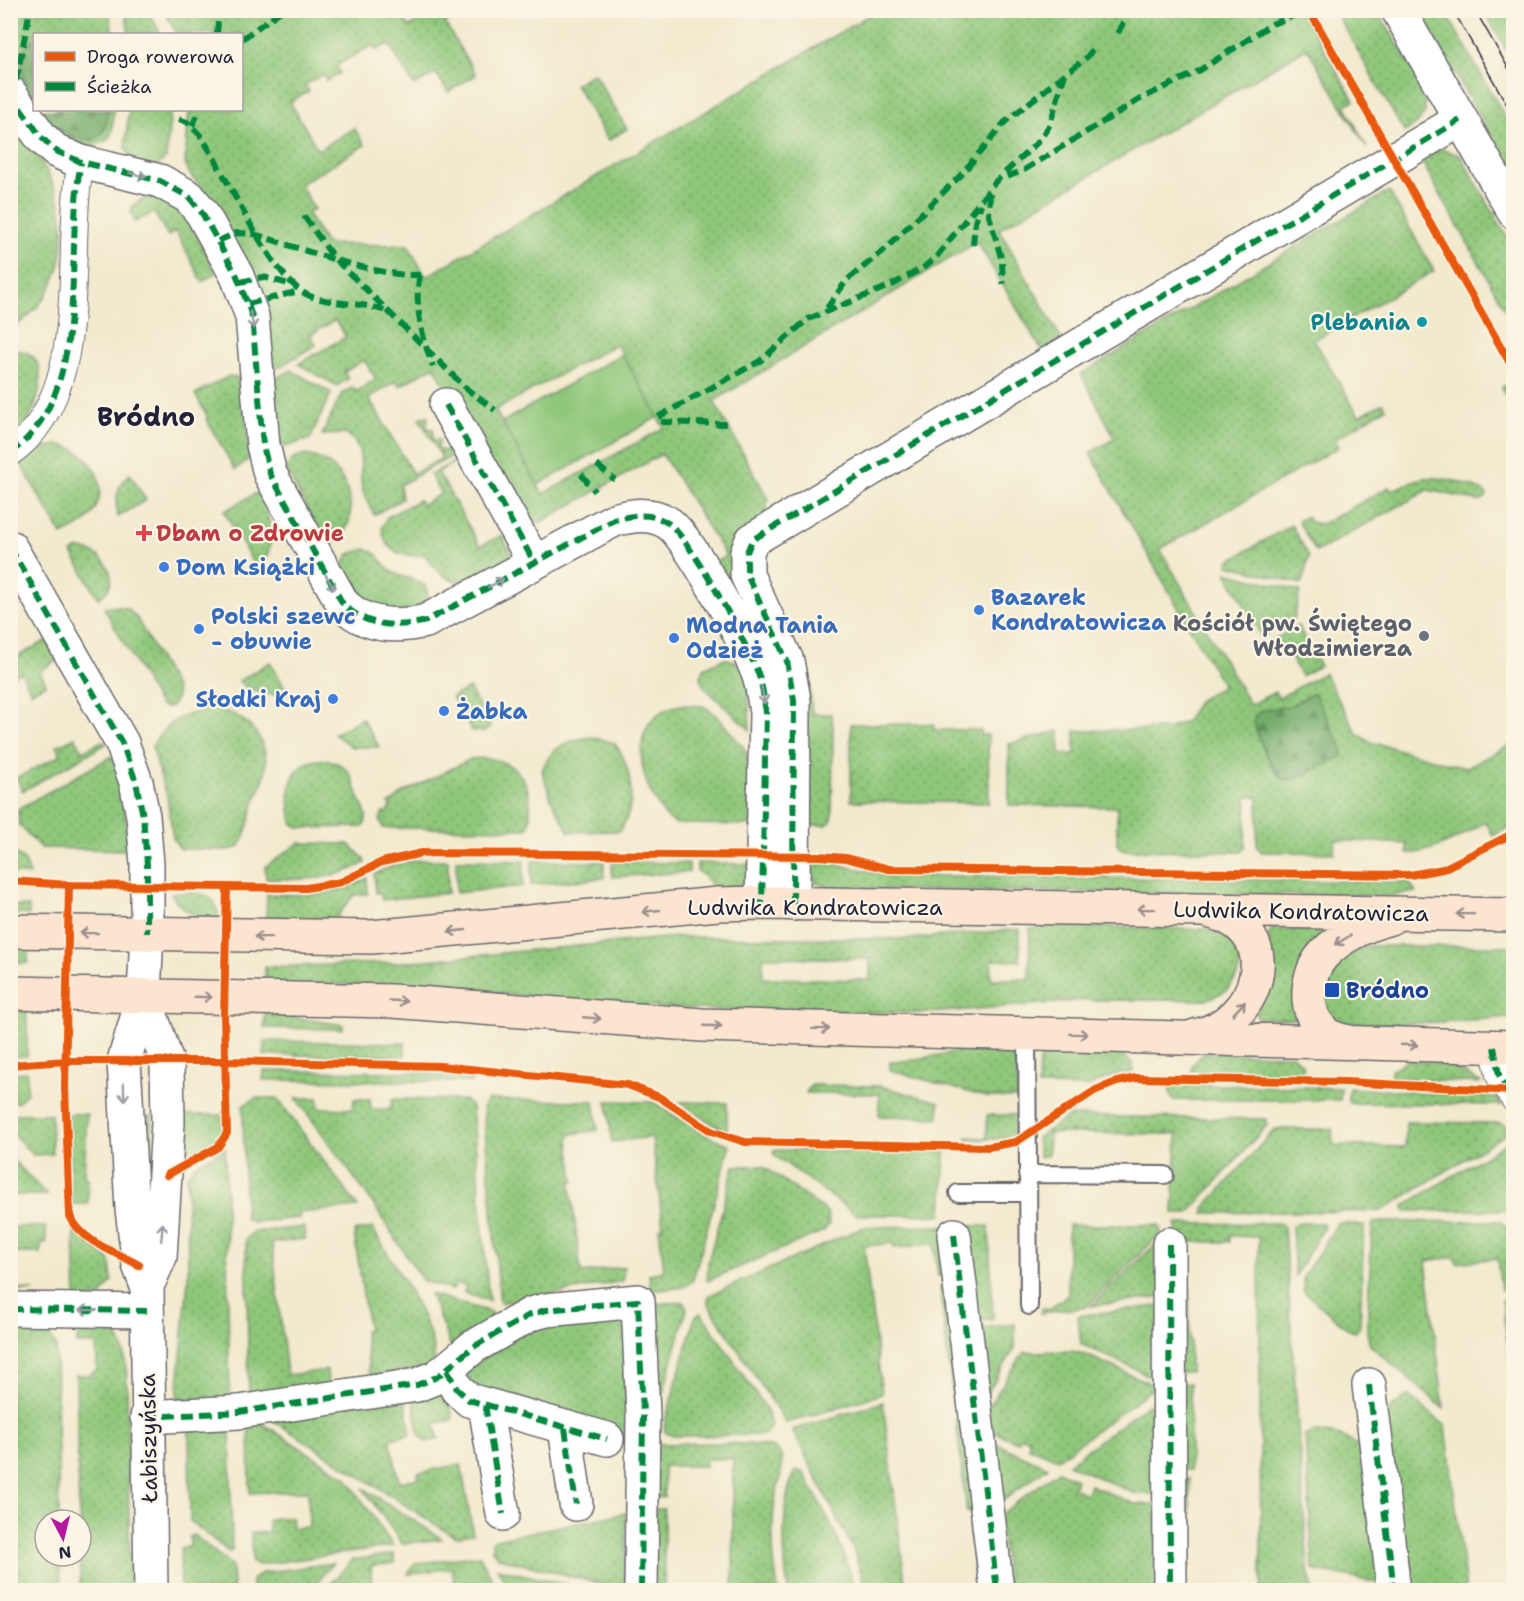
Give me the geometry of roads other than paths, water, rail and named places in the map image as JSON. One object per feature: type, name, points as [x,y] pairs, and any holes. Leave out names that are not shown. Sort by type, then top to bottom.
[{"type":"main road","name":"Ludwika Kondratowicza","points":[[10,931],[314,937],[399,936],[708,905],[778,904],[1514,915]]},
{"type":"main road","points":[[1190,1037],[1214,1029],[1237,1011],[1249,997],[1258,975],[1256,951],[1243,928],[1226,917],[1204,910]]},
{"type":"main road","points":[[1350,1043],[1328,1035],[1314,1018],[1309,990],[1313,969],[1324,953],[1350,935],[1385,919],[1417,913]]},
{"type":"main road","points":[[10,993],[410,1002],[702,1026],[1504,1047]]},
{"type":"street","points":[[1398,10],[1514,212]]},
{"type":"street","points":[[10,93],[48,145],[81,162],[160,181],[189,198],[202,213],[237,276],[252,316],[263,445],[270,474],[321,567],[349,610],[367,620],[386,625],[406,625],[426,621],[606,524],[633,516],[660,519],[675,528],[686,542],[740,636],[762,688],[766,712],[778,904]]},
{"type":"street","points":[[778,904],[793,693],[782,649],[749,582],[746,560],[752,540],[1460,120]]},
{"type":"street","points":[[10,453],[33,433],[46,414],[63,362],[75,243],[76,195],[81,162]]},
{"type":"street","points":[[446,405],[534,562]]},
{"type":"street","name":"Łabiszyńska","points":[[10,547],[122,743],[136,782],[143,816],[147,864],[144,995],[124,1061],[124,1089],[132,1209],[139,1265],[147,1299],[151,1590]]},
{"type":"street","name":"Łabiszyńska","points":[[144,995],[167,1062],[168,1124],[160,1257],[147,1299]]},
{"type":"street","points":[[1504,1047],[1499,1075],[1514,1099]]},
{"type":"street","points":[[954,1235],[997,1590]]},
{"type":"street","points":[[1169,1244],[1170,1590]]},
{"type":"street","points":[[10,1309],[147,1299]]},
{"type":"street","points":[[147,1417],[249,1411],[407,1387],[430,1380],[447,1370],[472,1347],[531,1314],[551,1309],[638,1301],[644,1415],[641,1590]]},
{"type":"street","points":[[447,1370],[464,1397],[607,1439]]},
{"type":"street","points":[[1369,1385],[1392,1573],[1392,1590]]},
{"type":"street","points":[[485,1405],[503,1514]]},
{"type":"street","points":[[565,1428],[576,1504]]},
{"type":"lane","points":[[1028,1033],[1026,1193],[1029,1306]]},
{"type":"lane","points":[[1027,1174],[1165,1175]]},
{"type":"lane","points":[[958,1193],[1026,1193]]},
{"type":"tram line","points":[[1453,10],[1514,117]]},
{"type":"tram line","points":[[1475,10],[1514,78]]},
{"type":"place","name":"Plebania","points":[[1422,322]]},
{"type":"place","name":"Dbam o Zdrowie","points":[[144,533]]},
{"type":"place","name":"Dom Książki","points":[[164,567]]},
{"type":"place","name":"Bazarek Kondratowicza","points":[[979,610]]},
{"type":"place","name":"Polski szewc - obuwie","points":[[199,629]]},
{"type":"place","name":"Kościół pw. Świętego Włodzimierza","points":[[1424,636]]},
{"type":"place","name":"Modna Tania Odzież","points":[[674,638]]},
{"type":"place","name":"Słodki Kraj","points":[[333,699]]},
{"type":"place","name":"Żabka","points":[[444,711]]},
{"type":"place","name":"Bródno","points":[[1332,990]]},
{"type":"district","name":"Bródno","points":[[146,417]]}]
